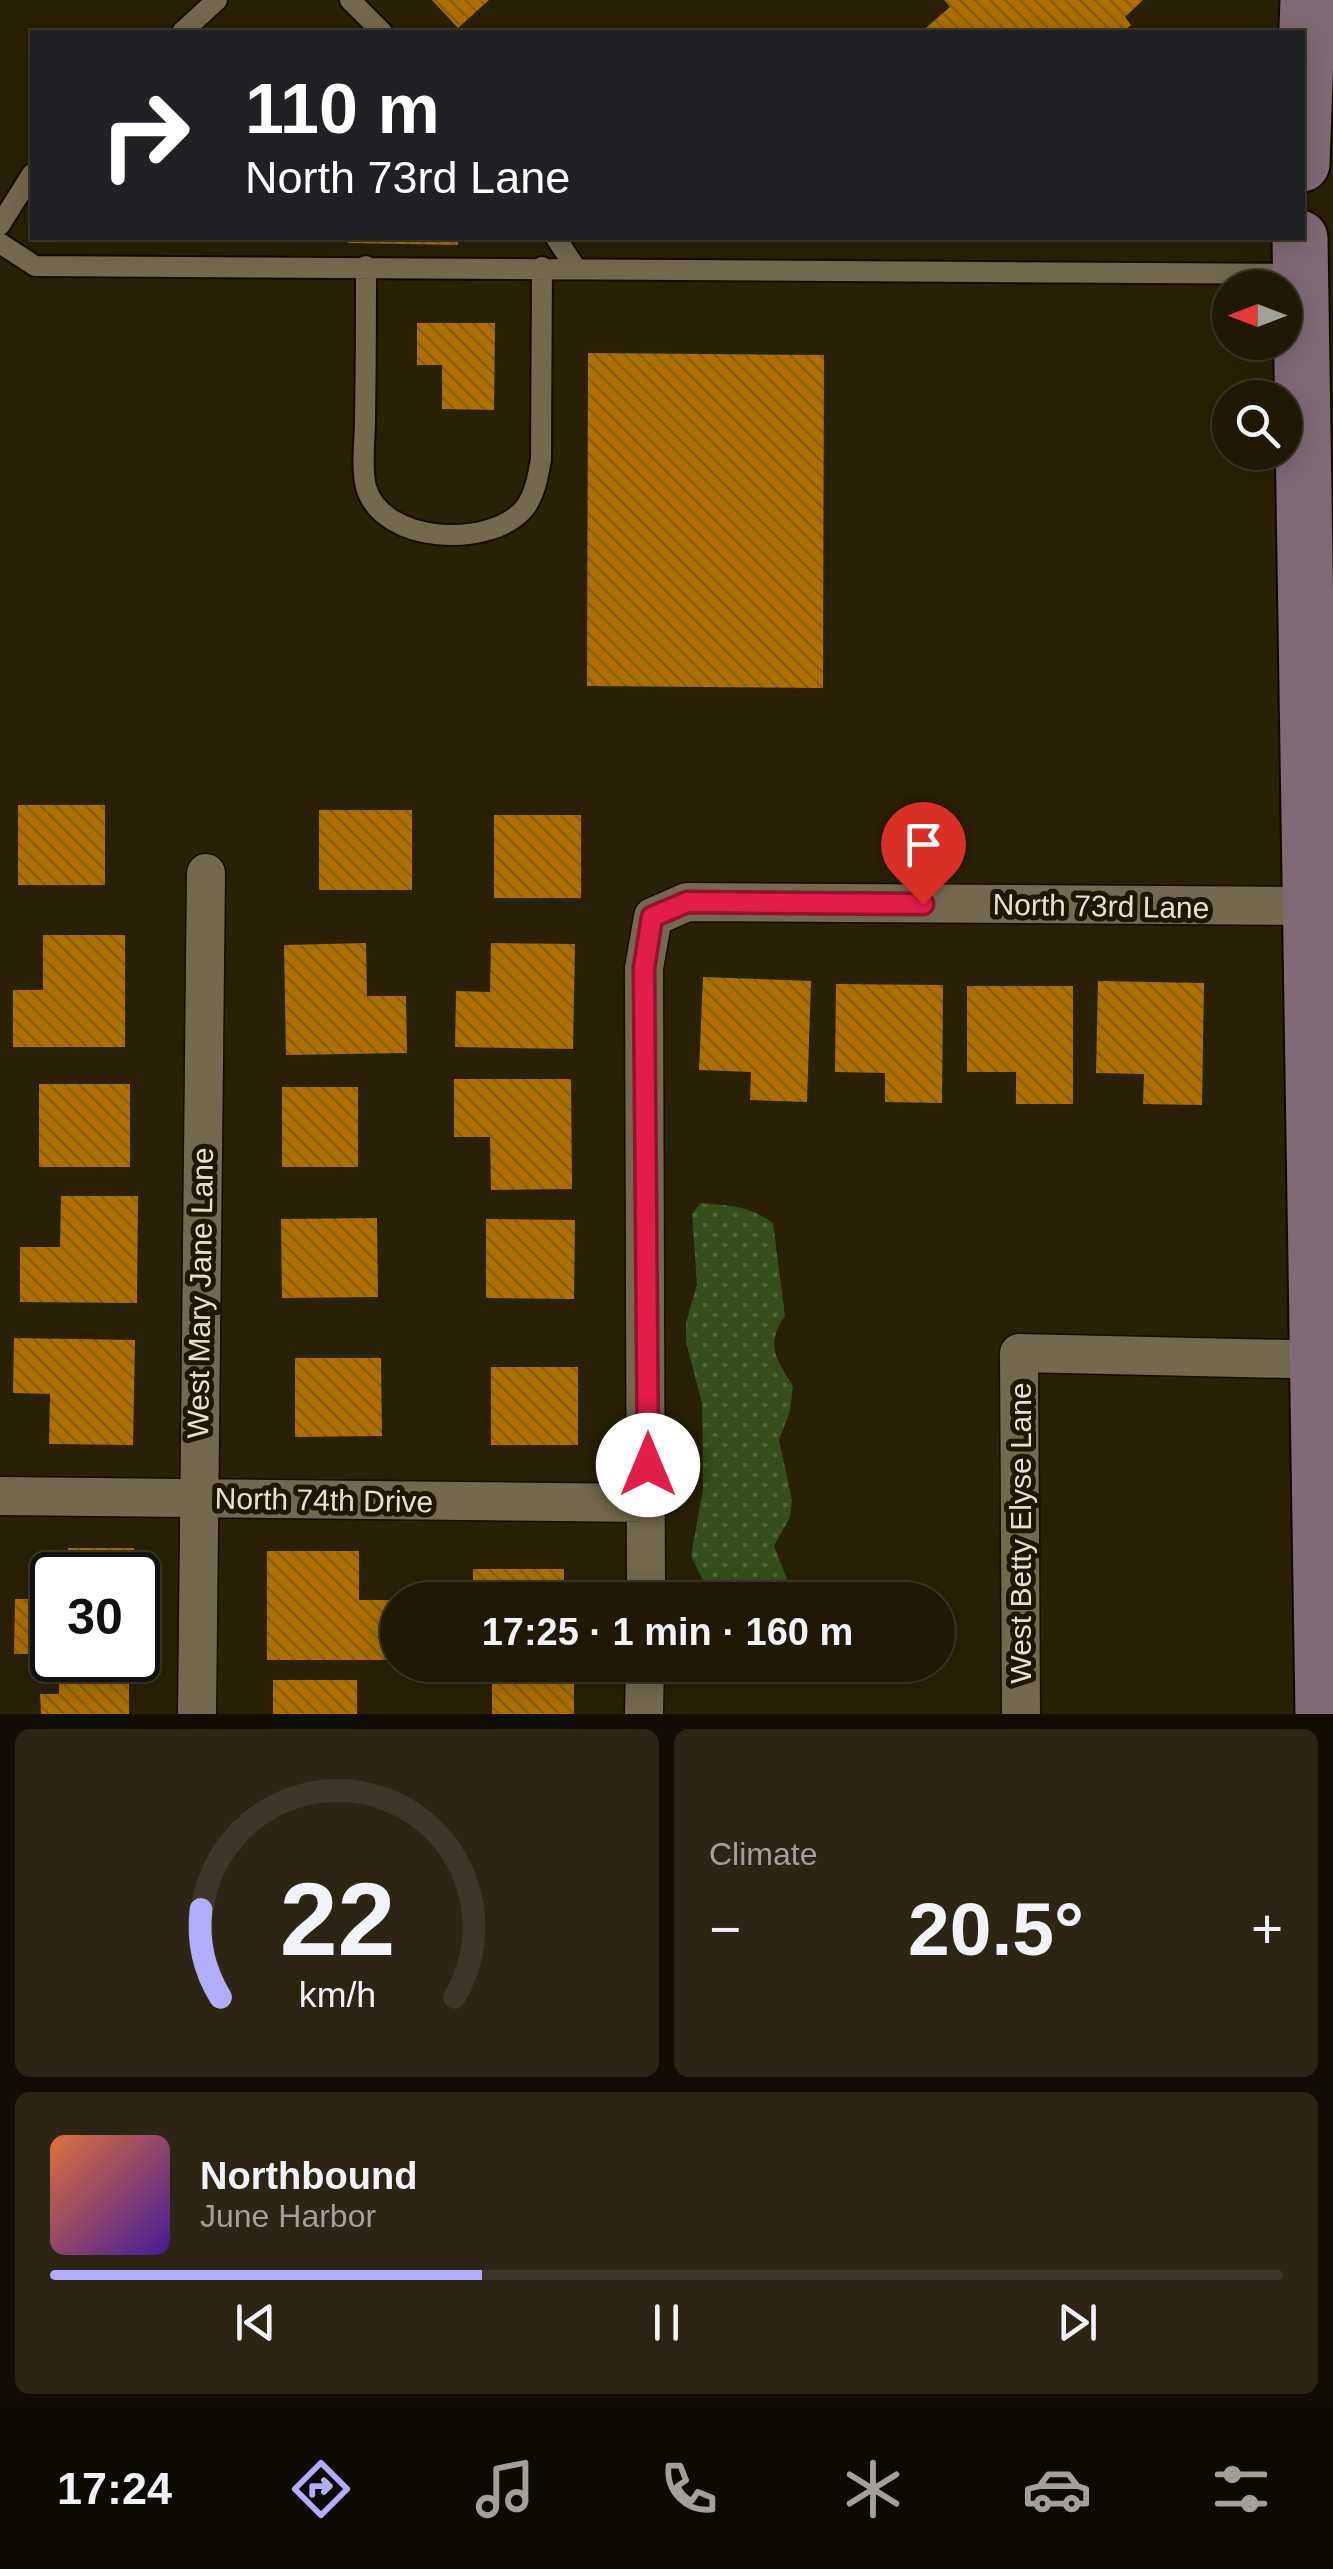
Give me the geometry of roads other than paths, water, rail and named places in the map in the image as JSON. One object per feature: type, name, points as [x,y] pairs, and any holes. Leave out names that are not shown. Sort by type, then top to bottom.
[{"type":"street","points":[[1305,82],[1308,0]]},
{"type":"street","points":[[1300,256],[1325,1360],[1323,1714]]},
{"type":"street","name":"West Mary Jane Lane","points":[[197,1714],[206,872]]},
{"type":"street","name":"North 73rd Lane","points":[[648,1503],[644,968],[652,917],[687,902],[1313,906]]},
{"type":"street","name":"West Betty Elyse Lane","points":[[1021,1714],[1019,1353],[1325,1360]]},
{"type":"street","name":"North 74th Drive","points":[[0,1496],[648,1503]]},
{"type":"street","points":[[646,1582],[648,1503]]},
{"type":"street","points":[[644,1714],[645,1682]]},
{"type":"lane","points":[[184,30],[217,0]]},
{"type":"lane","points":[[350,0],[380,30]]},
{"type":"lane","points":[[0,225],[30,177]]},
{"type":"lane","points":[[557,240],[575,267]]},
{"type":"lane","points":[[0,243],[35,266],[575,267],[1300,256]]},
{"type":"lane","points":[[366,266],[365,484],[371,500],[386,517],[406,528],[431,533],[474,532],[504,524],[524,509],[536,487],[541,459],[542,266]]}]
